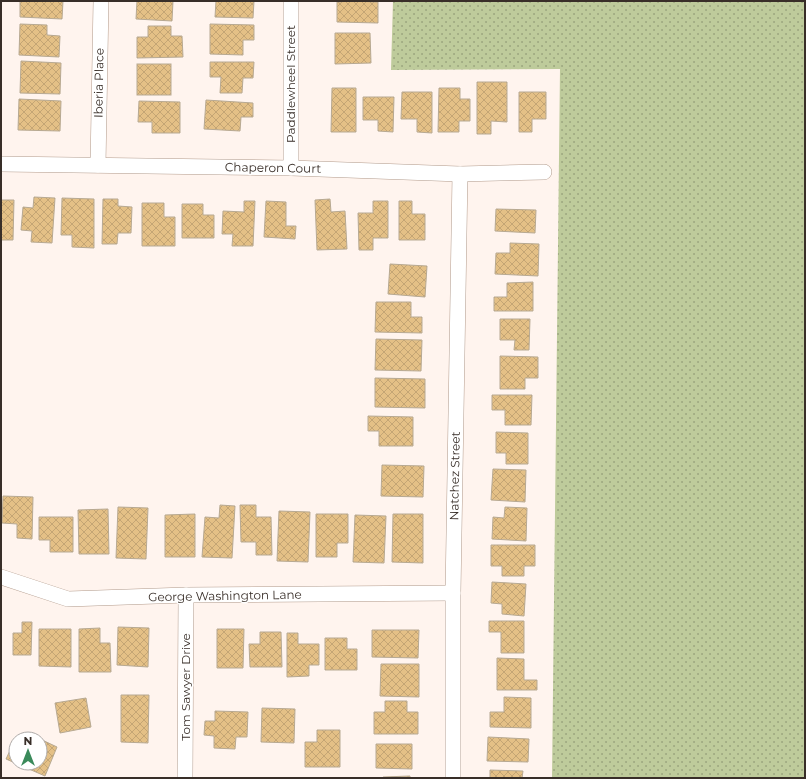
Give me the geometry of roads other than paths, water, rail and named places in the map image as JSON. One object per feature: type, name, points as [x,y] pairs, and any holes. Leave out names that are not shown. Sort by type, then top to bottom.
[{"type":"street","name":"Iberia Place","points":[[98,165],[101,1]]},
{"type":"street","name":"Paddlewheel Street","points":[[290,168],[291,1]]},
{"type":"street","name":"Chaperon Court","points":[[1,164],[290,168],[460,174],[544,172]]},
{"type":"street","name":"Natchez Street","points":[[453,778],[453,593],[460,174]]},
{"type":"street","name":"George Washington Lane","points":[[1,577],[68,599],[186,595],[453,593]]},
{"type":"street","name":"Tom Sawyer Drive","points":[[185,778],[186,595]]}]
